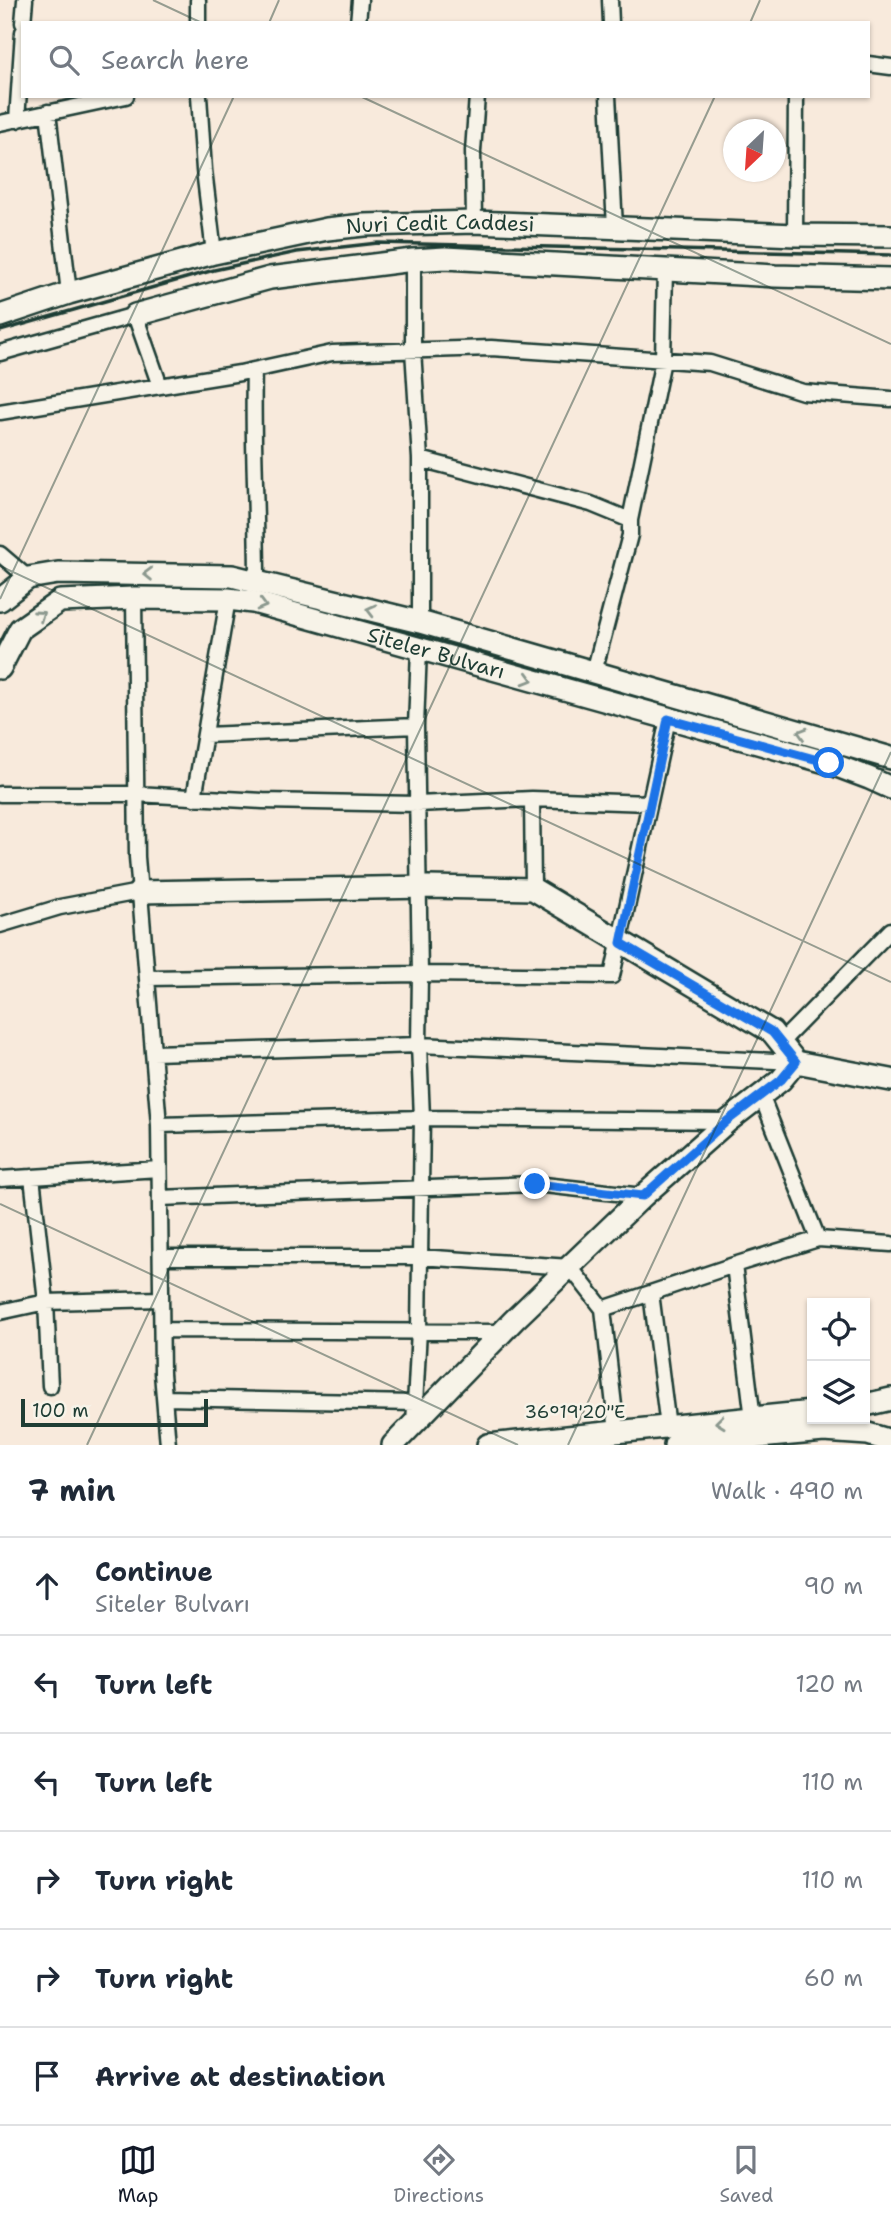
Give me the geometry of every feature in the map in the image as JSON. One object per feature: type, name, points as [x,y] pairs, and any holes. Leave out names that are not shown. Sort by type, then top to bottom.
[{"type":"street","points":[[23,21],[25,0]]},
{"type":"street","points":[[198,0],[198,21]]},
{"type":"street","points":[[358,21],[360,0]]},
{"type":"street","points":[[610,0],[611,21]]},
{"type":"street","points":[[17,120],[21,61]]},
{"type":"street","points":[[870,64],[891,66]]},
{"type":"street","points":[[0,123],[116,98]]},
{"type":"street","points":[[200,98],[204,170],[214,253]]},
{"type":"street","points":[[474,222],[473,151],[477,98]]},
{"type":"street","points":[[608,98],[615,227]]},
{"type":"street","points":[[795,235],[796,98]]},
{"type":"street","points":[[48,112],[69,293]]},
{"type":"street","name":"Nuri Cedit Caddesi","points":[[0,316],[69,293],[214,253],[327,229],[364,225],[474,222],[795,235],[891,236]]},
{"type":"street","name":"Nuri Cedit Caddesi","points":[[135,315],[270,278],[445,258],[775,276],[891,279]]},
{"type":"street","points":[[413,260],[412,350],[420,459],[420,622]]},
{"type":"street","points":[[594,672],[629,535],[663,360],[665,269]]},
{"type":"street","points":[[0,353],[135,315],[160,386]]},
{"type":"street","points":[[0,412],[254,370],[331,353],[491,348],[710,363],[803,393],[891,399]]},
{"type":"street","points":[[254,370],[252,434],[257,581]]},
{"type":"street","points":[[420,459],[591,504],[630,520]]},
{"type":"street","points":[[0,554],[28,578],[0,600]]},
{"type":"street","name":"Siteler Bulvarı","points":[[28,578],[58,573],[232,576],[257,581],[420,622],[891,758]]},
{"type":"street","points":[[134,598],[139,892],[159,1125],[161,1298],[168,1445]]},
{"type":"street","name":"Siteler Bulvarı","points":[[0,668],[20,629],[60,601],[134,598],[228,599],[253,602],[829,763],[891,788]]},
{"type":"street","points":[[194,797],[228,599]]},
{"type":"street","points":[[414,1425],[419,1330],[422,1118],[416,726],[419,649]]},
{"type":"street","points":[[147,978],[420,974],[612,976],[668,719]]},
{"type":"street","points":[[205,735],[416,726]]},
{"type":"street","points":[[0,794],[136,794],[263,801],[417,804],[533,799],[649,803]]},
{"type":"street","points":[[533,799],[533,889]]},
{"type":"street","points":[[0,925],[60,907],[139,892],[419,887],[533,889],[772,1032],[796,1062]]},
{"type":"street","points":[[781,1042],[891,930]]},
{"type":"street","points":[[153,1053],[419,1045],[796,1062],[891,1080]]},
{"type":"street","points":[[393,1445],[503,1332],[643,1196],[727,1121],[781,1080],[796,1062]]},
{"type":"street","points":[[761,1095],[818,1240]]},
{"type":"street","points":[[159,1125],[422,1118],[727,1121]]},
{"type":"street","points":[[0,1179],[159,1169]]},
{"type":"street","points":[[32,1177],[46,1302],[50,1386]]},
{"type":"street","points":[[160,1198],[535,1184],[643,1196]]},
{"type":"street","points":[[603,1309],[818,1240],[891,1244]]},
{"type":"street","points":[[161,1257],[419,1257],[570,1267],[603,1309],[617,1432]]},
{"type":"street","points":[[734,1265],[757,1434]]},
{"type":"street","points":[[651,1293],[672,1436]]},
{"type":"street","points":[[0,1312],[46,1302],[161,1298]]},
{"type":"street","points":[[162,1330],[503,1332]]},
{"type":"street","points":[[164,1398],[415,1403]]},
{"type":"street","points":[[870,1404],[891,1399]]},
{"type":"street","points":[[672,1436],[705,1444],[757,1434],[807,1414]]},
{"type":"street","points":[[488,1445],[617,1432],[672,1436],[824,1431],[868,1434],[891,1441]]},
{"type":"railway","points":[[0,331],[214,270],[297,252],[378,243],[891,255]]},
{"type":"route","points":[[535,1184],[643,1196],[727,1121],[781,1080],[796,1062],[772,1032],[621,943],[668,719],[829,763]]}]
